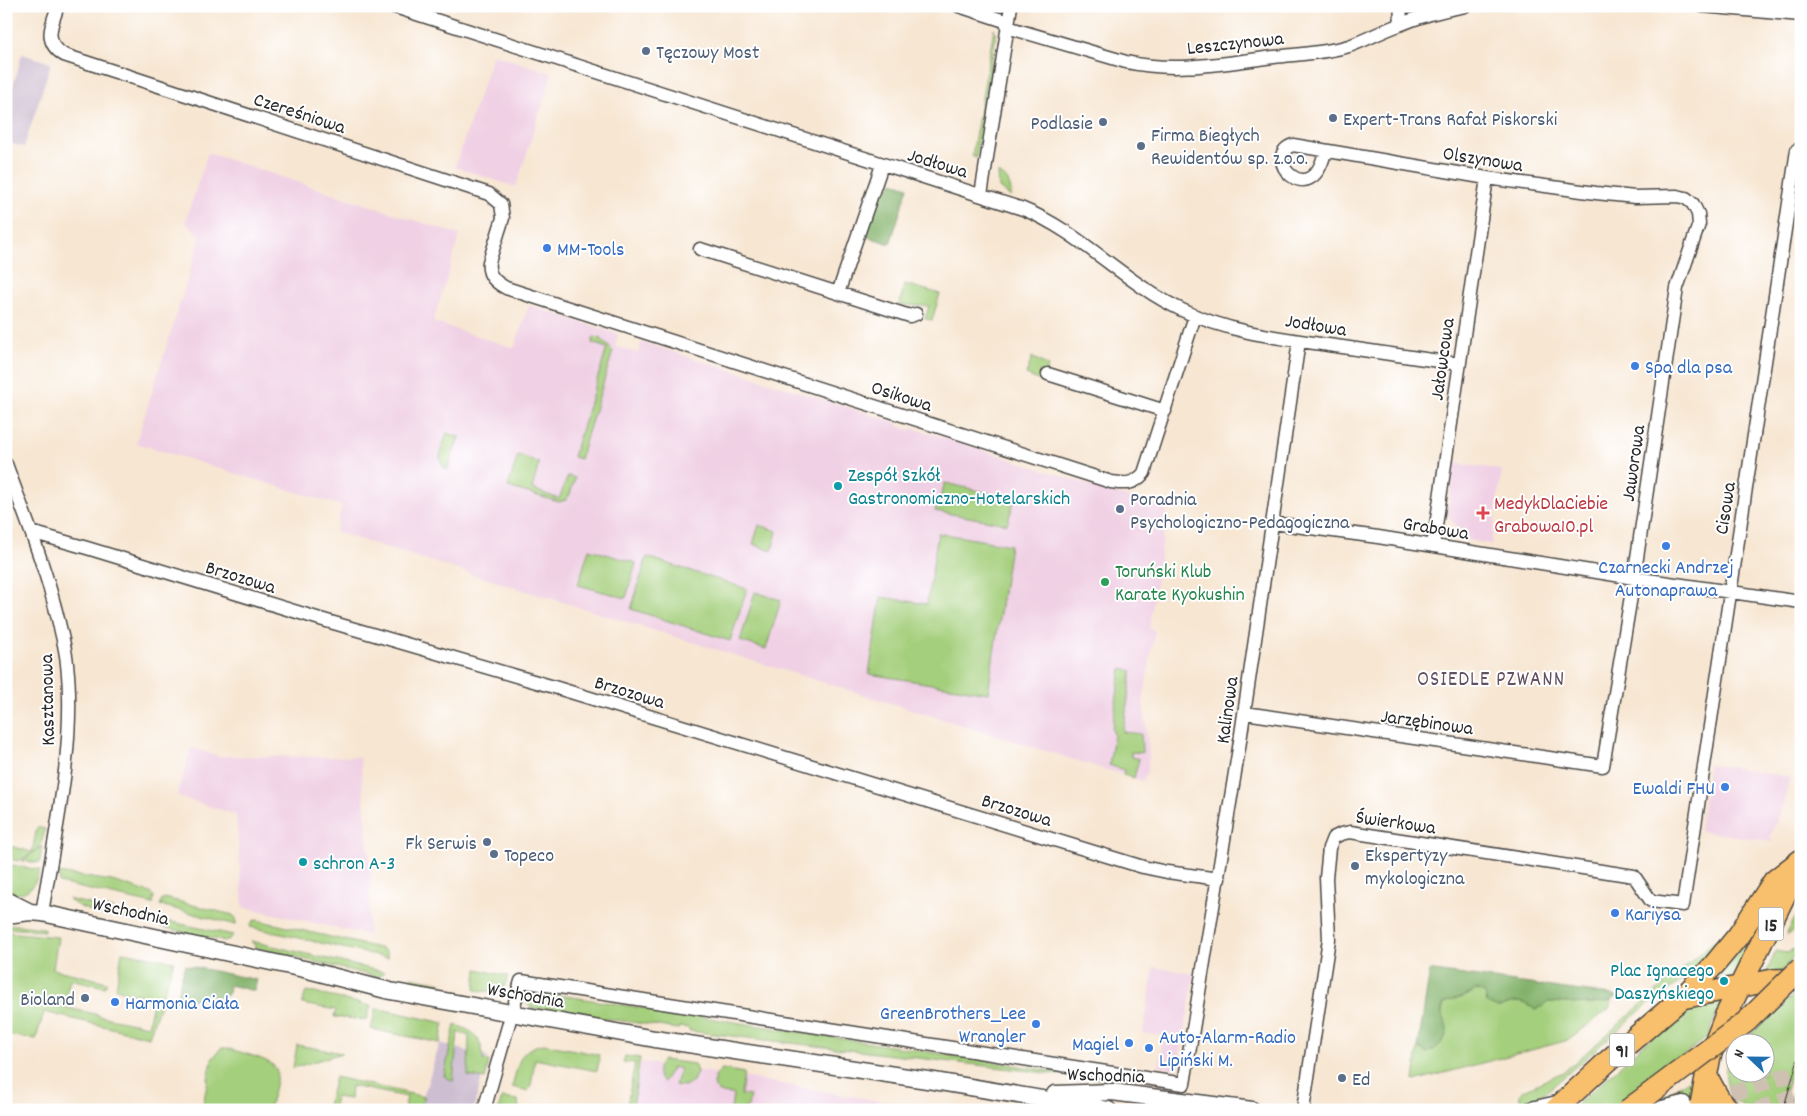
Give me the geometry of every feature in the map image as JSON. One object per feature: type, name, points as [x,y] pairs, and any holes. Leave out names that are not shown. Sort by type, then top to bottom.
[{"type":"main road","name":"15","points":[[1692,1107],[1706,1075],[1717,1036],[1801,861]]},
{"type":"main road","points":[[1682,998],[1714,965],[1738,936],[1774,881],[1801,861]]},
{"type":"main road","points":[[1628,1110],[1748,1021],[1801,968]]},
{"type":"main road","name":"91","points":[[1559,1106],[1682,998],[1773,980],[1801,979]]},
{"type":"main road","points":[[1706,1075],[1729,1110]]},
{"type":"street","name":"Czereśniowa","points":[[58,6],[50,40],[55,49],[64,55],[489,194],[500,204],[504,218],[488,264],[492,277]]},
{"type":"street","name":"Jodłowa","points":[[392,6],[428,12],[882,164],[1022,208],[1052,223],[1161,299],[1196,316],[1224,326],[1300,341],[1459,364]]},
{"type":"street","name":"Leszczynowa","points":[[959,6],[1126,62],[1167,68],[1190,67],[1349,46],[1400,24],[1440,10],[1465,6]]},
{"type":"street","points":[[981,195],[1011,6]]},
{"type":"street","points":[[1400,24],[1401,6]]},
{"type":"street","points":[[1702,6],[1801,15]]},
{"type":"street","name":"Olszynowa","points":[[1325,152],[1318,170],[1309,180],[1304,181],[1292,176],[1283,166],[1281,160],[1281,155],[1288,147],[1293,145],[1325,152],[1487,178],[1596,193],[1635,197],[1660,197]]},
{"type":"street","name":"Cisowa","points":[[1683,905],[1797,150],[1801,150]]},
{"type":"street","points":[[838,293],[882,164]]},
{"type":"street","name":"Jałowcowa","points":[[1432,546],[1487,178]]},
{"type":"street","name":"Jaworowa","points":[[1603,766],[1634,578],[1677,288],[1699,224],[1698,214],[1693,204],[1686,198],[1677,196],[1660,197]]},
{"type":"street","points":[[700,249],[910,316],[916,314]]},
{"type":"street","name":"Osikowa","points":[[492,277],[503,286],[523,293],[1111,482],[1124,484],[1134,482],[1144,473],[1196,316]]},
{"type":"street","name":"Kalinowa","points":[[511,1013],[520,981],[1184,1084],[1245,713],[1300,341]]},
{"type":"street","points":[[1048,374],[1165,411]]},
{"type":"street","name":"Kasztanowa","points":[[6,464],[44,568],[56,610],[66,653],[69,691],[66,764],[36,912]]},
{"type":"street","name":"Grabowa","points":[[1273,522],[1801,602]]},
{"type":"street","name":"Brzozowa","points":[[31,532],[554,687],[1143,867],[1218,879]]},
{"type":"street","name":"Jarzębinowa","points":[[1245,713],[1603,766]]},
{"type":"street","name":"Świerkowa","points":[[1303,1110],[1329,939],[1326,878],[1328,848],[1333,838],[1350,832],[1634,876],[1651,901],[1683,905]]},
{"type":"street","name":"Wschodnia","points":[[6,900],[36,912],[304,969],[390,991],[655,1039],[934,1081],[1108,1110]]},
{"type":"street","name":"Wschodnia","points":[[6,915],[36,912]]},
{"type":"street","points":[[484,1110],[511,1013]]},
{"type":"street","name":"Wschodnia","points":[[1018,1095],[1112,1092],[1252,1110]]},
{"type":"street","name":"Wschodnia","points":[[1018,1095],[1050,1110]]},
{"type":"street","points":[[1530,1110],[1559,1106]]},
{"type":"street","points":[[1658,1110],[1692,1107]]},
{"type":"shaded area","points":[[22,54],[51,63],[24,147],[6,142],[6,105],[8,104]]},
{"type":"shaded area","points":[[493,54],[552,73],[516,187],[455,167]]},
{"type":"shaded area","points":[[208,153],[460,235],[433,322],[514,348],[529,305],[618,334],[615,346],[638,353],[642,342],[898,423],[898,426],[910,430],[911,428],[936,435],[1167,510],[1149,629],[1155,630],[1143,702],[1149,755],[1147,771],[1143,781],[335,532],[342,506],[136,443],[201,236],[185,222]]},
{"type":"shaded area","points":[[1455,463],[1502,470],[1491,544],[1467,540],[1447,515]]},
{"type":"shaded area","points":[[191,748],[219,756],[360,757],[371,877],[368,935],[243,907],[236,815],[177,796]]},
{"type":"shaded area","points":[[1709,764],[1790,777],[1782,809],[1770,836],[1772,841],[1699,831]]},
{"type":"shaded area","points":[[1154,967],[1195,974],[1177,1069],[1159,1066],[1163,1036],[1143,1033]]},
{"type":"shaded area","points":[[440,1043],[488,1057],[473,1110],[419,1110]]},
{"type":"shaded area","points":[[641,1062],[748,1078],[930,1110],[631,1110]]},
{"type":"green space","points":[[994,28],[996,35],[976,158],[972,156]]},
{"type":"green space","points":[[998,173],[1009,183],[1011,197],[999,188]]},
{"type":"green space","points":[[893,182],[908,187],[890,244],[866,236],[880,196]]},
{"type":"green space","points":[[905,284],[940,294],[932,320],[925,319],[929,306],[899,305]]},
{"type":"green space","points":[[594,337],[600,338],[613,351],[580,459],[573,457],[607,348],[592,343]]},
{"type":"green space","points":[[1032,357],[1048,366],[1043,382],[1026,375]]},
{"type":"green space","points":[[447,433],[459,437],[447,470],[443,466],[440,457]]},
{"type":"green space","points":[[518,455],[539,463],[532,489],[559,499],[568,476],[575,478],[566,500],[559,502],[508,487]]},
{"type":"green space","points":[[945,483],[1015,499],[1007,524],[935,511]]},
{"type":"green space","points":[[759,525],[777,531],[772,551],[753,544]]},
{"type":"green space","points":[[938,533],[1010,545],[988,693],[869,674],[881,597],[927,604]]},
{"type":"green space","points":[[589,549],[636,563],[626,598],[578,585]]},
{"type":"green space","points":[[647,557],[747,589],[730,641],[631,609]]},
{"type":"green space","points":[[755,592],[781,600],[766,649],[740,641]]},
{"type":"green space","points":[[1121,669],[1132,671],[1123,732],[1141,734],[1142,753],[1131,752],[1131,757],[1139,759],[1134,778],[1123,775],[1124,770],[1109,765]]},
{"type":"green space","points":[[37,827],[45,829],[40,846],[37,849],[18,861],[6,858],[6,845],[32,852]]},
{"type":"green space","points":[[42,846],[40,862],[22,861]]},
{"type":"green space","points":[[6,864],[40,870],[35,882],[28,890],[19,894],[6,895]]},
{"type":"green space","points":[[59,873],[112,881],[151,893],[154,897],[153,904],[59,883]]},
{"type":"green space","points":[[165,898],[233,915],[236,918],[236,925],[160,905]]},
{"type":"green space","points":[[68,899],[150,918],[147,923],[105,915],[84,908]]},
{"type":"green space","points":[[1801,907],[1801,927],[1786,935]]},
{"type":"green space","points":[[157,919],[233,935],[230,939],[224,941],[161,927]]},
{"type":"green space","points":[[257,920],[383,949],[387,953],[387,958],[250,927],[253,921]]},
{"type":"green space","points":[[6,924],[44,928],[44,931],[6,928]]},
{"type":"green space","points":[[6,932],[58,937],[53,969],[107,982],[105,987],[70,979],[64,1007],[148,1026],[154,998],[116,988],[122,952],[174,961],[149,1037],[44,1012],[36,1039],[6,1035]]},
{"type":"green space","points":[[251,941],[384,972],[378,977],[257,948]]},
{"type":"green space","points":[[1716,941],[1722,941],[1695,972],[1648,1004],[1551,1088],[1536,1098],[1520,1104],[1522,1091],[1565,1071]]},
{"type":"green space","points":[[1743,944],[1750,947],[1733,976],[1715,979],[1730,962]]},
{"type":"green space","points":[[1801,946],[1801,949],[1781,972],[1766,973],[1776,951],[1787,953]]},
{"type":"green space","points":[[185,965],[257,980],[254,991],[230,985],[227,995],[175,1002]]},
{"type":"green space","points":[[477,969],[508,976],[502,993],[475,990]]},
{"type":"green space","points":[[1430,970],[1618,996],[1612,1000],[1595,1004],[1548,1002],[1544,1006],[1535,1009],[1520,1002],[1512,1002],[1500,1007],[1493,1006],[1487,1003],[1485,993],[1475,990],[1468,995],[1444,1003],[1442,1015],[1447,1034],[1434,1050],[1427,1053],[1418,1047]]},
{"type":"green space","points":[[411,977],[442,983],[436,988],[428,988],[413,983]]},
{"type":"green space","points":[[1798,989],[1801,989],[1801,1040],[1781,1106],[1761,1110],[1744,1107],[1736,1101],[1727,1084],[1774,1084],[1774,1034],[1749,1034],[1792,997]]},
{"type":"green space","points":[[1475,990],[1509,1004],[1516,1002],[1524,1003],[1530,1007],[1544,1006],[1548,1002],[1593,1004],[1611,1001],[1611,1007],[1569,1040],[1414,1081],[1418,1047],[1421,1050],[1444,1022],[1441,1016],[1444,1003],[1464,997]]},
{"type":"green space","points":[[306,991],[371,1006],[366,1020],[334,1017],[336,1010],[302,1004]]},
{"type":"green space","points":[[533,991],[1130,1083],[689,1031],[689,1028],[680,1027],[679,1029],[532,1008],[526,1003],[528,993]]},
{"type":"green space","points":[[1722,1000],[1708,1037],[1609,1110],[1571,1110],[1670,1021],[1693,1009]]},
{"type":"green space","points":[[376,1008],[444,1023],[440,1043],[371,1029]]},
{"type":"green space","points":[[455,1025],[468,1030],[477,1037],[483,1060],[489,1061],[485,1079],[468,1076],[469,1036],[458,1032],[453,1081],[444,1076]]},
{"type":"green space","points":[[544,1044],[600,1055],[597,1071],[535,1059],[531,1086],[528,1091],[512,1087],[520,1059],[529,1049]]},
{"type":"green space","points":[[297,1045],[342,1053],[293,1068]]},
{"type":"green space","points":[[221,1048],[255,1057],[275,1067],[277,1076],[269,1110],[202,1110],[212,1059]]},
{"type":"green space","points":[[625,1056],[640,1058],[633,1106],[627,1106],[635,1063],[623,1062]]},
{"type":"green space","points":[[663,1060],[694,1064],[697,1072],[693,1081],[685,1086],[675,1085],[680,1069],[673,1067],[663,1082],[660,1080],[658,1071],[659,1065]]},
{"type":"green space","points":[[722,1069],[744,1073],[741,1095],[750,1096],[748,1107],[743,1110],[731,1110],[733,1094],[722,1093],[715,1087],[715,1077]]},
{"type":"green space","points":[[1697,1074],[1693,1110],[1681,1110],[1686,1094],[1661,1099]]},
{"type":"green space","points":[[335,1077],[425,1097],[419,1108],[404,1110],[407,1097],[351,1086],[350,1099],[336,1097],[333,1110],[327,1110]]},
{"type":"green space","points":[[502,1098],[518,1100],[519,1110],[498,1110]]},
{"type":"tunnel","points":[[1707,1098],[1744,1090],[1801,1071]]},
{"type":"tunnel","points":[[1757,1110],[1801,1094]]},
{"type":"tram line","points":[[1783,1110],[1801,1049]]},
{"type":"tram line","points":[[1792,1110],[1801,1081]]},
{"type":"place","name":"Tęczowy Most","points":[[646,51]]},
{"type":"place","name":"Expert-Trans Rafał Piskorski","points":[[1333,118]]},
{"type":"place","name":"Podlasie","points":[[1103,122]]},
{"type":"place","name":"Firma Biegłych Rewidentów sp. z.o.o.","points":[[1141,146]]},
{"type":"place","name":"MM-Tools","points":[[547,248]]},
{"type":"place","name":"Spa dla psa","points":[[1635,366]]},
{"type":"place","name":"Zespół Szkół Gastronomiczno-Hotelarskich","points":[[838,486]]},
{"type":"place","name":"Poradnia Psychologiczno-Pedagogiczna","points":[[1120,509]]},
{"type":"place","name":"MedykDlaCiebie Grabowa10.pl","points":[[1483,513]]},
{"type":"place","name":"Czarnecki Andrzej Autonaprawa","points":[[1666,546]]},
{"type":"place","name":"Toruński Klub Karate Kyokushin","points":[[1105,582]]},
{"type":"place","name":"Ewaldi FHU","points":[[1725,787]]},
{"type":"place","name":"Fk Serwis","points":[[487,842]]},
{"type":"place","name":"Topeco","points":[[494,854]]},
{"type":"place","name":"schron A-3","points":[[303,862]]},
{"type":"place","name":"Ekspertyzy mykologiczna","points":[[1355,866]]},
{"type":"place","name":"Kariysa","points":[[1615,913]]},
{"type":"place","name":"Plac Ignacego Daszyńskiego","points":[[1724,981]]},
{"type":"place","name":"Bioland","points":[[85,998]]},
{"type":"place","name":"Harmonia Ciała","points":[[115,1002]]},
{"type":"place","name":"GreenBrothers_Lee Wrangler","points":[[1036,1024]]},
{"type":"place","name":"Magiel","points":[[1129,1043]]},
{"type":"place","name":"Auto-Alarm-Radio Lipiński M.","points":[[1149,1048]]},
{"type":"place","name":"Ed","points":[[1342,1078]]},
{"type":"district","name":"OSIEDLE PZWANN","points":[[1491,678]]}]
